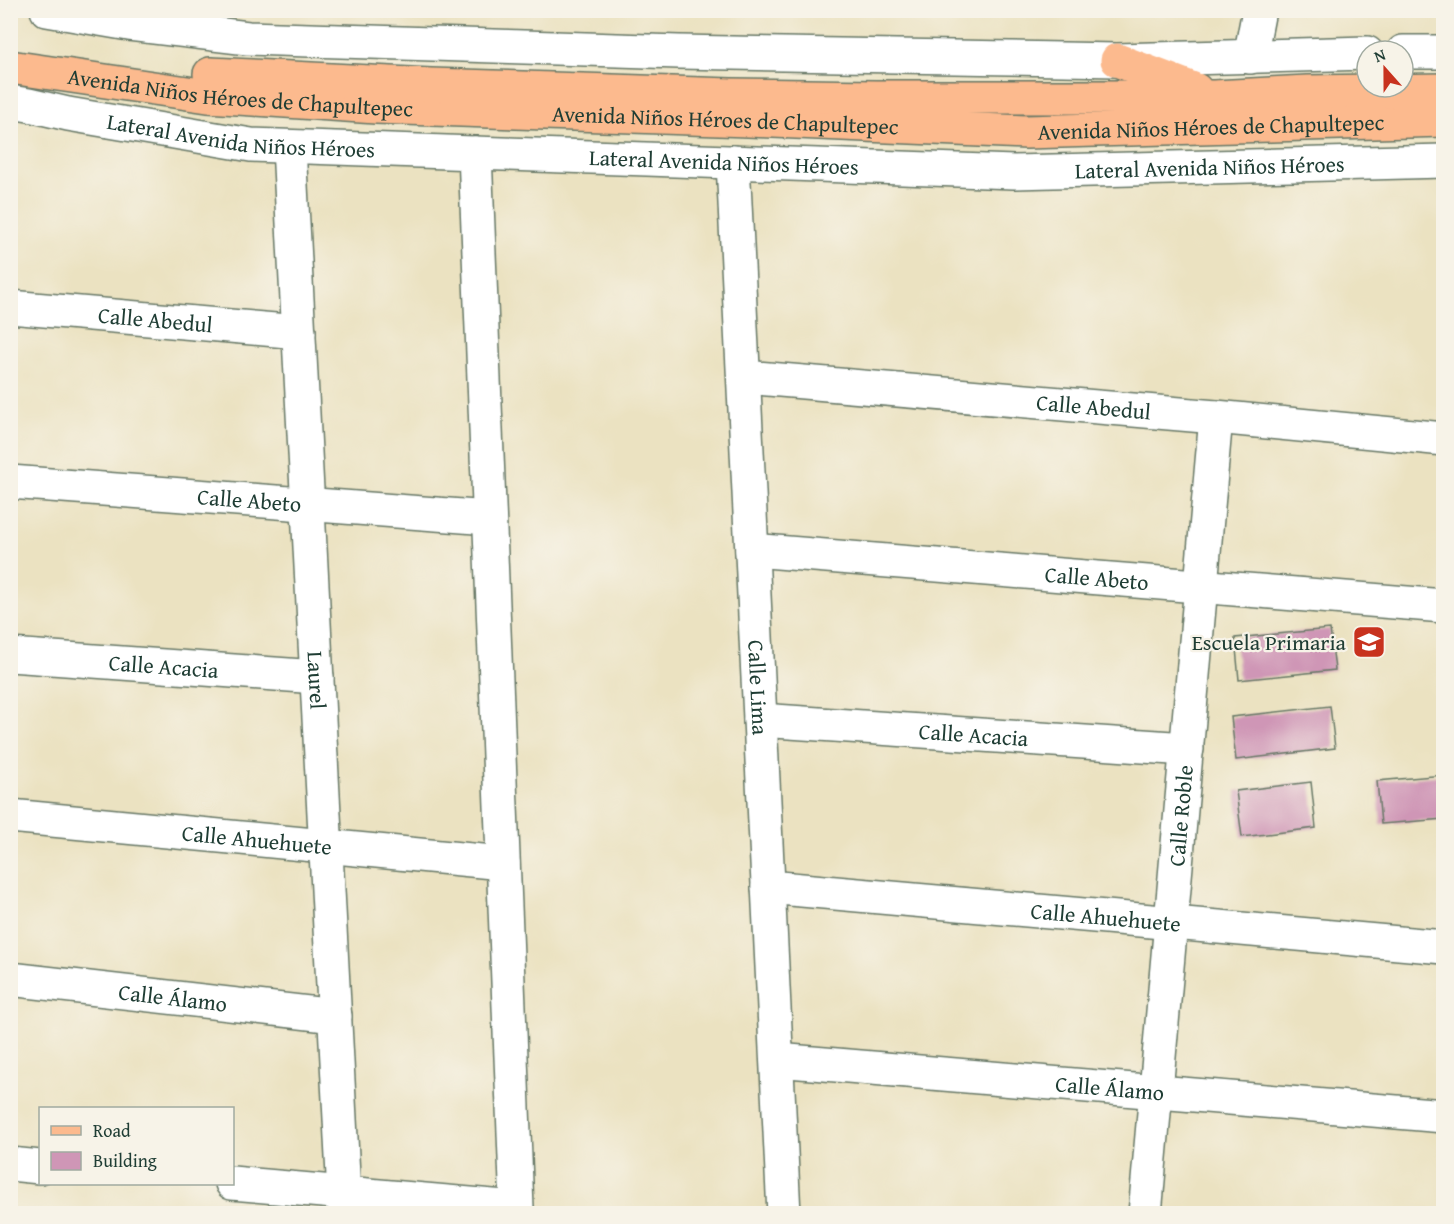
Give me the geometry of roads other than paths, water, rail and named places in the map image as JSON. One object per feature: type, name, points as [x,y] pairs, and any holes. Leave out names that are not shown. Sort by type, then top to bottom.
[{"type":"main road","name":"Avenida Niños Héroes de Chapultepec","points":[[10,46],[180,72],[431,85],[731,95],[1214,97],[1307,92],[1443,90]]},
{"type":"main road","points":[[1116,60],[1214,97]]},
{"type":"main road","name":"Avenida Niños Héroes de Chapultepec","points":[[10,67],[208,96],[376,107],[1026,132],[1443,120]]},
{"type":"street","points":[[47,10],[129,24],[248,38],[691,52],[1116,60],[1355,53]]},
{"type":"street","points":[[1250,57],[1259,10]]},
{"type":"street","points":[[1415,52],[1443,52]]},
{"type":"street","name":"Lateral Avenida Niños Héroes","points":[[10,102],[252,146],[1014,172],[1443,161]]},
{"type":"street","name":"Laurel","points":[[290,147],[345,1203]]},
{"type":"street","points":[[234,1183],[345,1203],[517,1208],[475,153]]},
{"type":"street","name":"Calle Lima","points":[[733,162],[784,1214]]},
{"type":"street","name":"Calle Abedul","points":[[10,307],[299,332]]},
{"type":"street","name":"Calle Abedul","points":[[744,377],[1216,417],[1443,439]]},
{"type":"street","name":"Calle Roble","points":[[1145,1214],[1216,417]]},
{"type":"street","name":"Calle Abeto","points":[[10,482],[489,518]]},
{"type":"street","name":"Calle Abeto","points":[[752,550],[1443,606]]},
{"type":"street","name":"Calle Acacia","points":[[10,655],[317,677]]},
{"type":"street","name":"Calle Acacia","points":[[760,720],[1187,749]]},
{"type":"street","name":"Calle Ahuehuete","points":[[10,816],[503,863]]},
{"type":"street","name":"Calle Ahuehuete","points":[[768,887],[1443,947]]},
{"type":"street","name":"Calle Álamo","points":[[10,979],[335,1016]]},
{"type":"street","name":"Calle Álamo","points":[[777,1059],[1443,1116]]},
{"type":"street","points":[[10,1164],[39,1167]]},
{"type":"place","name":"Escuela Primaria","points":[[1369,642]]}]
